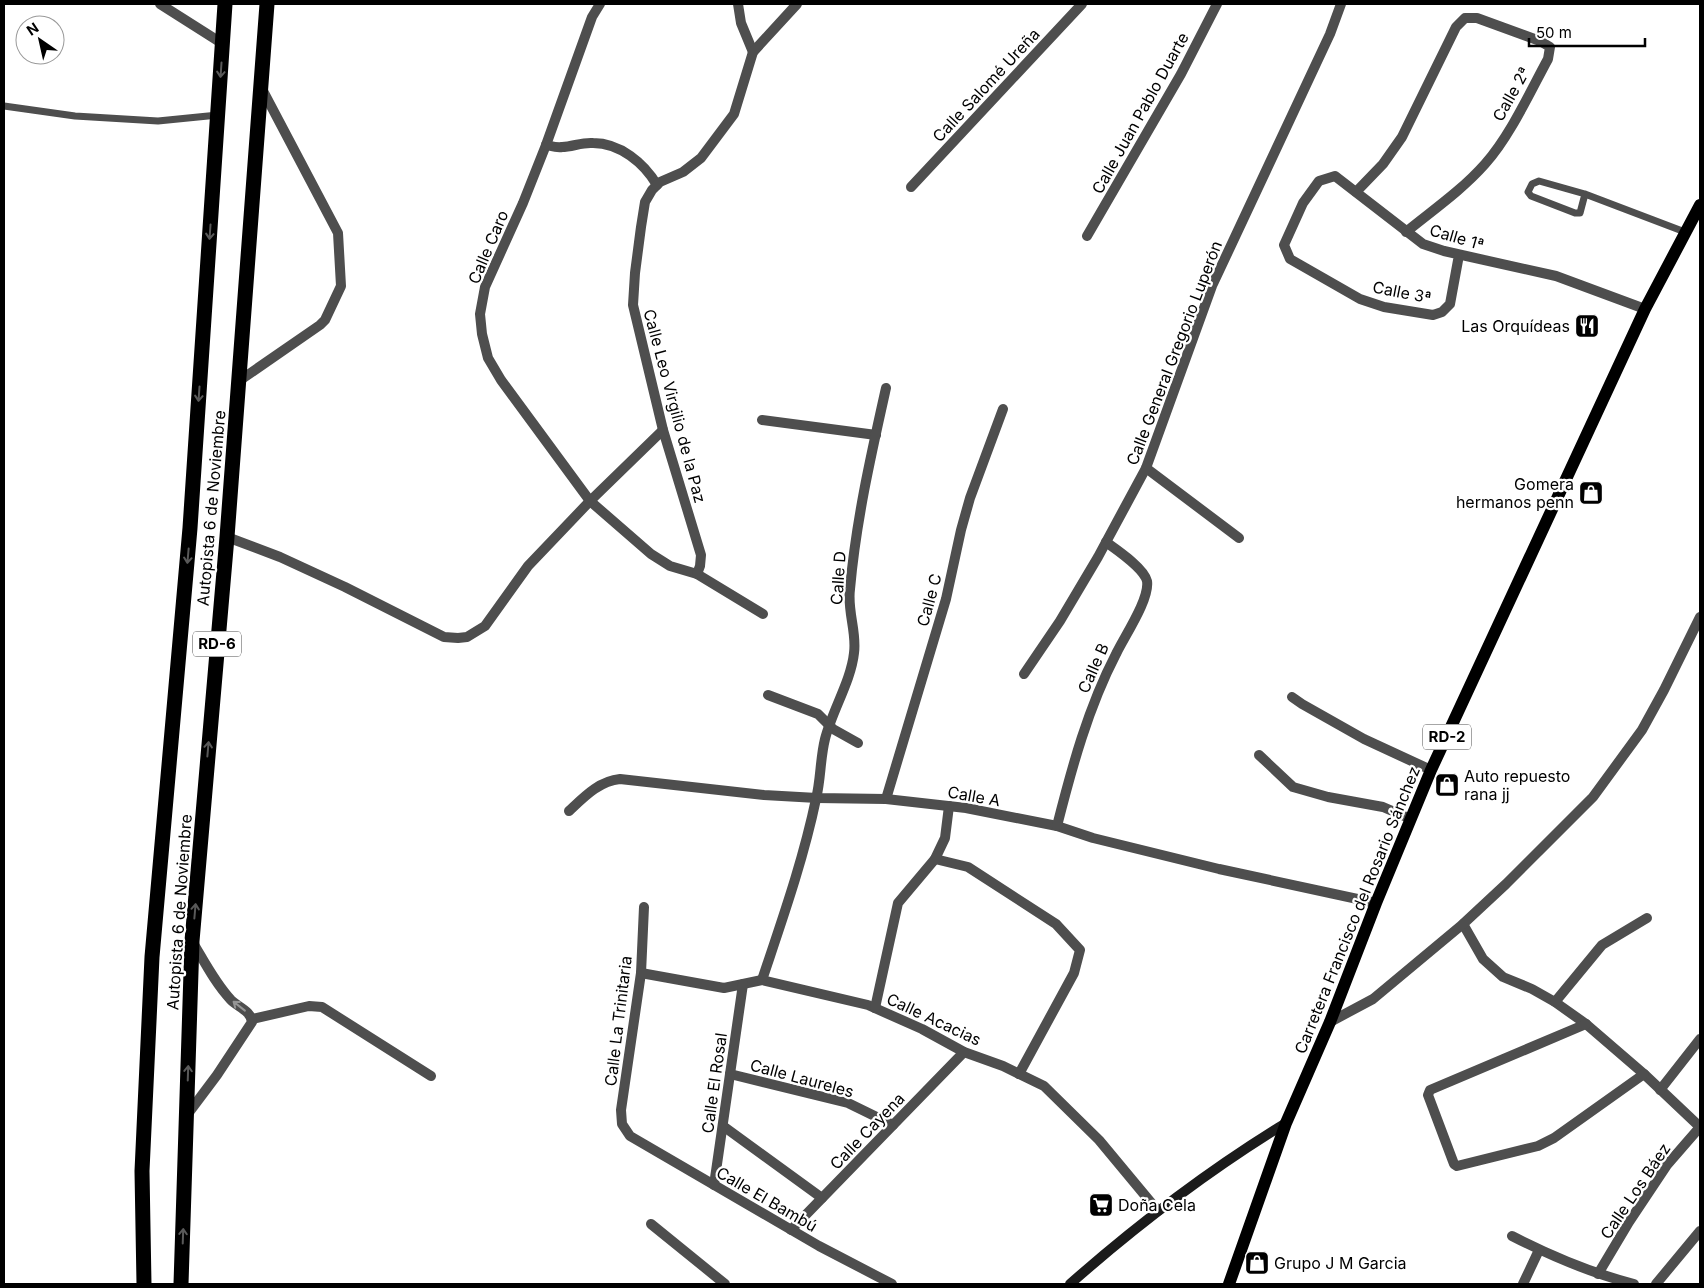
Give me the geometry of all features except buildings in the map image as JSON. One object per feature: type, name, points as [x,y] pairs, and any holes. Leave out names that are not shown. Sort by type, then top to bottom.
[{"type":"highway","name":"Autopista 6 de Noviembre","points":[[144,1284],[142,1171],[152,957],[190,528],[226,4]]},
{"type":"highway","name":"Autopista 6 de Noviembre","points":[[181,1284],[192,941],[227,536],[267,4]]},
{"type":"main road","name":"Carretera Francisco del Rosario Sánchez","points":[[1229,1284],[1286,1123],[1330,1022],[1376,902],[1432,770],[1645,309],[1700,205]]},
{"type":"main road","points":[[1070,1284],[1158,1211],[1240,1151],[1286,1123]]},
{"type":"street","points":[[160,4],[223,44]]},
{"type":"street","name":"Calle Caro","points":[[600,4],[592,17],[523,203],[485,287],[480,314],[482,334],[488,358],[501,380],[590,501],[651,554],[670,566],[697,574],[763,614]]},
{"type":"street","points":[[738,4],[741,23],[753,52]]},
{"type":"street","points":[[546,145],[562,148],[595,142],[609,146],[641,163],[657,185],[683,172],[701,158],[734,114],[753,52],[796,4]]},
{"type":"street","name":"Calle Salomé Ureña","points":[[911,187],[1082,4]]},
{"type":"street","name":"Calle Juan Pablo Duarte","points":[[1087,236],[1180,74],[1217,4]]},
{"type":"street","name":"Calle General Gregorio Luperón","points":[[1024,674],[1060,621],[1146,468],[1212,286],[1330,34],[1341,4]]},
{"type":"street","name":"Calle 2ª","points":[[1356,192],[1383,164],[1402,137],[1456,27],[1465,18],[1477,18],[1540,41],[1550,47],[1548,58],[1539,76],[1501,144],[1485,164],[1459,189],[1406,232]]},
{"type":"street","points":[[239,380],[320,325],[325,320],[340,286],[338,233],[261,86]]},
{"type":"street","name":"Calle 1ª","points":[[1284,245],[1302,203],[1319,181],[1335,176],[1423,244],[1459,255],[1556,276],[1645,309]]},
{"type":"street","name":"Calle Leo Virgilio de la Paz","points":[[657,185],[645,202],[636,258],[633,301],[663,430],[700,555],[700,566],[697,574]]},
{"type":"street","name":"Calle 3ª","points":[[1284,245],[1290,259],[1360,299],[1384,306],[1433,315],[1442,312],[1450,304],[1459,255]]},
{"type":"street","name":"Calle D","points":[[762,980],[793,889],[817,798],[824,741],[850,671],[854,651],[854,635],[849,591],[861,504],[886,388]]},
{"type":"street","name":"Calle C","points":[[886,799],[946,599],[970,498],[1003,409]]},
{"type":"street","points":[[762,420],[876,435]]},
{"type":"street","points":[[227,536],[280,557],[345,587],[444,637],[458,638],[471,635],[485,626],[528,566],[590,501],[663,430]]},
{"type":"street","points":[[1146,468],[1239,538]]},
{"type":"street","name":"Calle B","points":[[1057,826],[1076,753],[1097,696],[1115,655],[1138,612],[1147,588],[1147,581],[1143,572],[1106,542]]},
{"type":"street","points":[[1330,1022],[1373,999],[1463,924],[1593,797],[1642,730],[1700,617]]},
{"type":"street","points":[[768,695],[818,714],[833,729],[858,743]]},
{"type":"street","points":[[1292,697],[1364,739],[1432,770]]},
{"type":"street","points":[[1259,755],[1293,787],[1328,797],[1383,807],[1411,819]]},
{"type":"street","name":"Calle A","points":[[569,811],[599,786],[620,779],[764,795],[886,799],[949,806],[1057,826],[1093,838],[1219,869],[1376,902]]},
{"type":"street","points":[[875,1008],[898,903],[935,859],[945,838],[949,806]]},
{"type":"street","points":[[935,859],[968,867],[1056,924],[1080,950],[1074,973],[1020,1074]]},
{"type":"street","name":"Calle La Trinitaria","points":[[630,1136],[622,1124],[621,1110],[641,973],[644,907]]},
{"type":"street","points":[[1555,1002],[1602,945],[1647,918]]},
{"type":"street","points":[[1463,924],[1483,959],[1503,977],[1532,989],[1555,1002],[1586,1024],[1644,1074],[1700,1127]]},
{"type":"street","points":[[186,1116],[217,1075],[252,1022],[250,1015],[232,1001],[218,983],[192,941]]},
{"type":"street","name":"Calle Acacias","points":[[641,973],[724,988],[762,980],[868,1004],[922,1029],[964,1052],[1003,1066],[1044,1086],[1099,1140],[1158,1211]]},
{"type":"street","name":"Calle El Rosal","points":[[714,1185],[743,984]]},
{"type":"street","points":[[252,1019],[309,1006],[322,1008],[431,1076]]},
{"type":"street","points":[[1586,1024],[1430,1090],[1428,1095],[1454,1164],[1457,1166],[1538,1146],[1554,1138],[1644,1074]]},
{"type":"street","points":[[1660,1090],[1700,1040]]},
{"type":"street","name":"Calle Cayena","points":[[791,1230],[964,1052]]},
{"type":"street","name":"Calle Laureles","points":[[730,1074],[848,1103],[893,1125]]},
{"type":"street","points":[[723,1126],[822,1198]]},
{"type":"street","name":"Calle Los Báez","points":[[1598,1274],[1666,1165],[1700,1127]]},
{"type":"street","name":"Calle El Bambú","points":[[630,1136],[791,1230],[892,1284]]},
{"type":"street","points":[[651,1224],[725,1284]]},
{"type":"street","points":[[1656,1284],[1700,1231]]},
{"type":"street","points":[[1512,1236],[1539,1250],[1598,1274],[1634,1284]]},
{"type":"street","points":[[1523,1284],[1539,1250]]},
{"type":"lane","points":[[4,106],[75,116],[158,121],[218,115]]},
{"type":"lane","points":[[1585,194],[1582,209],[1580,212],[1575,213],[1531,196],[1528,192],[1532,184],[1539,181],[1585,194],[1685,232]]},
{"type":"place","name":"Las Orquídeas","points":[[1587,326]]},
{"type":"place","name":"Gomera hermanos penn","points":[[1591,493]]},
{"type":"place","name":"Auto repuesto rana jj","points":[[1447,785]]},
{"type":"place","name":"Doña Cela","points":[[1101,1205]]},
{"type":"place","name":"Grupo J M Garcia","points":[[1257,1263]]}]
